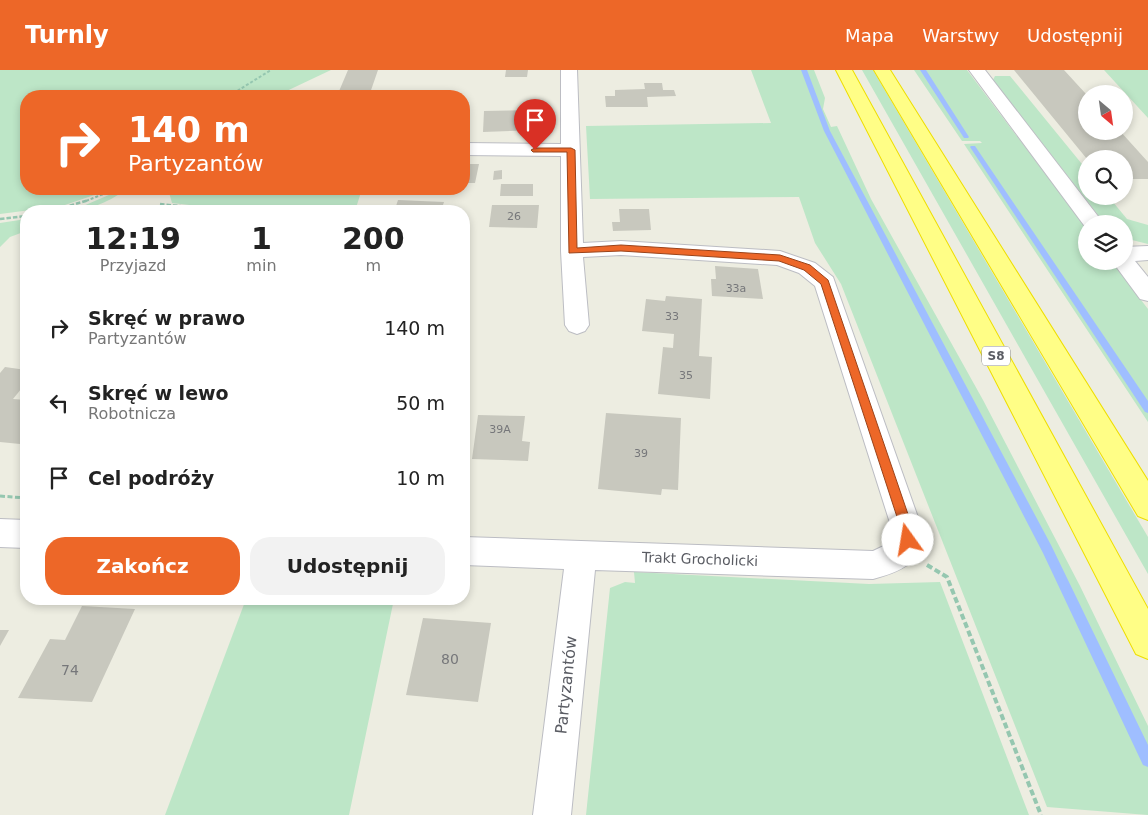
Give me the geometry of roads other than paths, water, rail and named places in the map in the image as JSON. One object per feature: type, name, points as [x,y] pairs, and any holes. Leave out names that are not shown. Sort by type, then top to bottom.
[{"type":"highway","name":"S8","points":[[844,70],[1148,642]]},
{"type":"highway","points":[[882,70],[1148,507]]},
{"type":"street","points":[[568,70],[572,251],[577,325]]},
{"type":"street","points":[[977,70],[1087,215]]},
{"type":"street","points":[[470,150],[571,150]]},
{"type":"street","name":"Trakt Grocholicki","points":[[470,551],[873,565],[889,561],[904,537],[825,282],[807,268],[780,258],[621,248],[572,251]]},
{"type":"street","points":[[1133,254],[1148,253]]},
{"type":"street","points":[[1130,270],[1148,293]]},
{"type":"street","points":[[0,533],[20,534]]},
{"type":"street","name":"Partyzantów","points":[[552,815],[581,556]]},
{"type":"waterway","points":[[804,70],[827,131],[1047,549],[1148,760]]},
{"type":"waterway","points":[[923,70],[966,137]]},
{"type":"waterway","points":[[973,147],[1148,409]]}]
